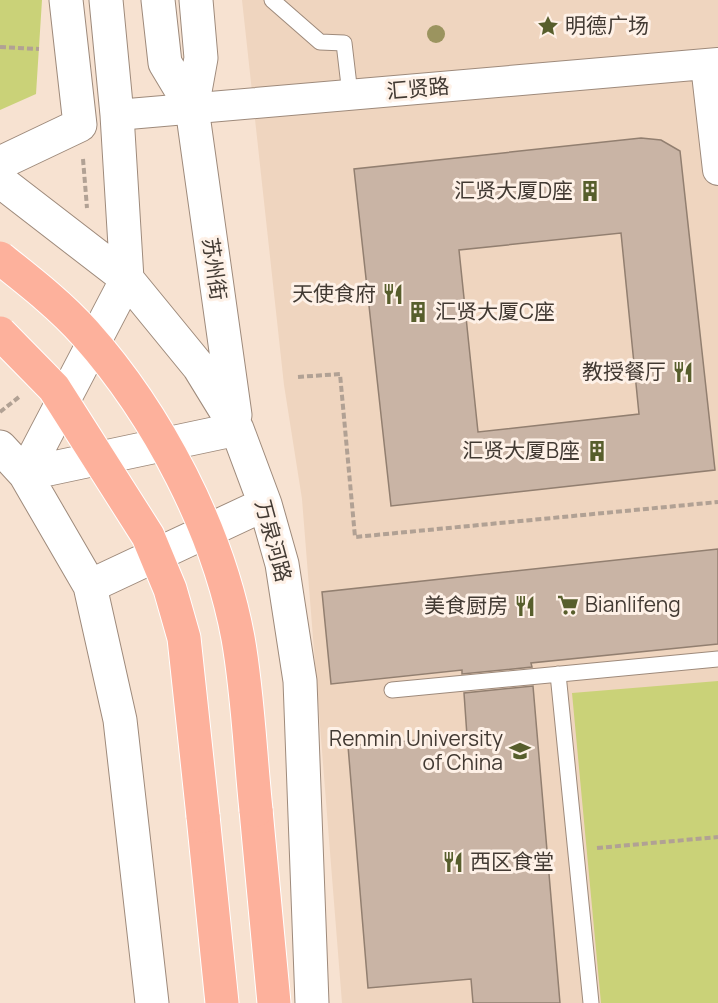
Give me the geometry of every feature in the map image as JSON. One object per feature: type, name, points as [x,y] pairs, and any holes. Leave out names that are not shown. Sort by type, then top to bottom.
[{"type":"highway","points":[[0,258],[46,296],[85,333],[123,383],[172,456],[199,510],[224,578],[238,639],[274,1003]]},
{"type":"highway","points":[[0,333],[54,388],[82,428],[152,547],[170,589],[184,638],[222,1003]]},
{"type":"street","points":[[0,163],[80,125],[66,0]]},
{"type":"street","points":[[25,474],[127,279],[117,115],[106,0]]},
{"type":"street","name":"苏州街","points":[[158,0],[165,63],[192,108]]},
{"type":"street","name":"苏州街","points":[[196,0],[201,58],[192,108],[237,429]]},
{"type":"street","points":[[712,64],[718,170]]},
{"type":"street","name":"汇贤路","points":[[117,115],[712,64]]},
{"type":"street","name":"万泉河路","points":[[0,181],[127,279],[199,367],[237,429],[265,504],[282,564],[300,681],[312,1003]]},
{"type":"street","points":[[25,474],[237,429]]},
{"type":"street","points":[[0,447],[25,474],[90,586],[120,720],[152,1003]]},
{"type":"street","points":[[90,586],[265,504]]},
{"type":"lane","points":[[272,0],[320,42],[344,43],[350,94]]},
{"type":"lane","points":[[392,690],[718,659]]},
{"type":"lane","points":[[558,674],[591,1003]]},
{"type":"path","points":[[0,48],[39,49]]},
{"type":"path","points":[[298,377],[340,374],[355,537],[718,502]]},
{"type":"path","points":[[576,850],[718,837]]},
{"type":"shaded area","name":"Renmin University of China","points":[[242,0],[718,0],[718,1003],[342,1003],[302,499],[284,385]]},
{"type":"green space","points":[[0,0],[42,0],[36,94],[0,110]]},
{"type":"green space","points":[[718,681],[718,1003],[601,1003],[572,693]]},
{"type":"building","points":[[641,138],[661,140],[680,151],[715,470],[391,506],[354,169]],"holes":[[[621,233],[639,414],[478,432],[459,250]]]},
{"type":"building","points":[[718,549],[718,644],[531,663],[532,667],[462,674],[462,670],[331,684],[322,592]]},
{"type":"building","name":"西区食堂","points":[[533,686],[560,1003],[473,1003],[471,979],[368,988],[348,746],[467,736],[464,693]]},
{"type":"place","name":"明德广场","points":[[548,26]]},
{"type":"place","name":"汇贤大厦D座","points":[[590,191]]},
{"type":"place","name":"天使食府","points":[[393,294]]},
{"type":"place","name":"汇贤大厦C座","points":[[418,312]]},
{"type":"place","name":"教授餐厅","points":[[683,372]]},
{"type":"place","name":"汇贤大厦B座","points":[[597,451]]},
{"type":"place","name":"Bianlifeng","points":[[568,605]]},
{"type":"place","name":"美食厨房","points":[[525,606]]},
{"type":"place","name":"Renmin University of China","points":[[520,751]]},
{"type":"place","name":"西区食堂","points":[[453,862]]}]
